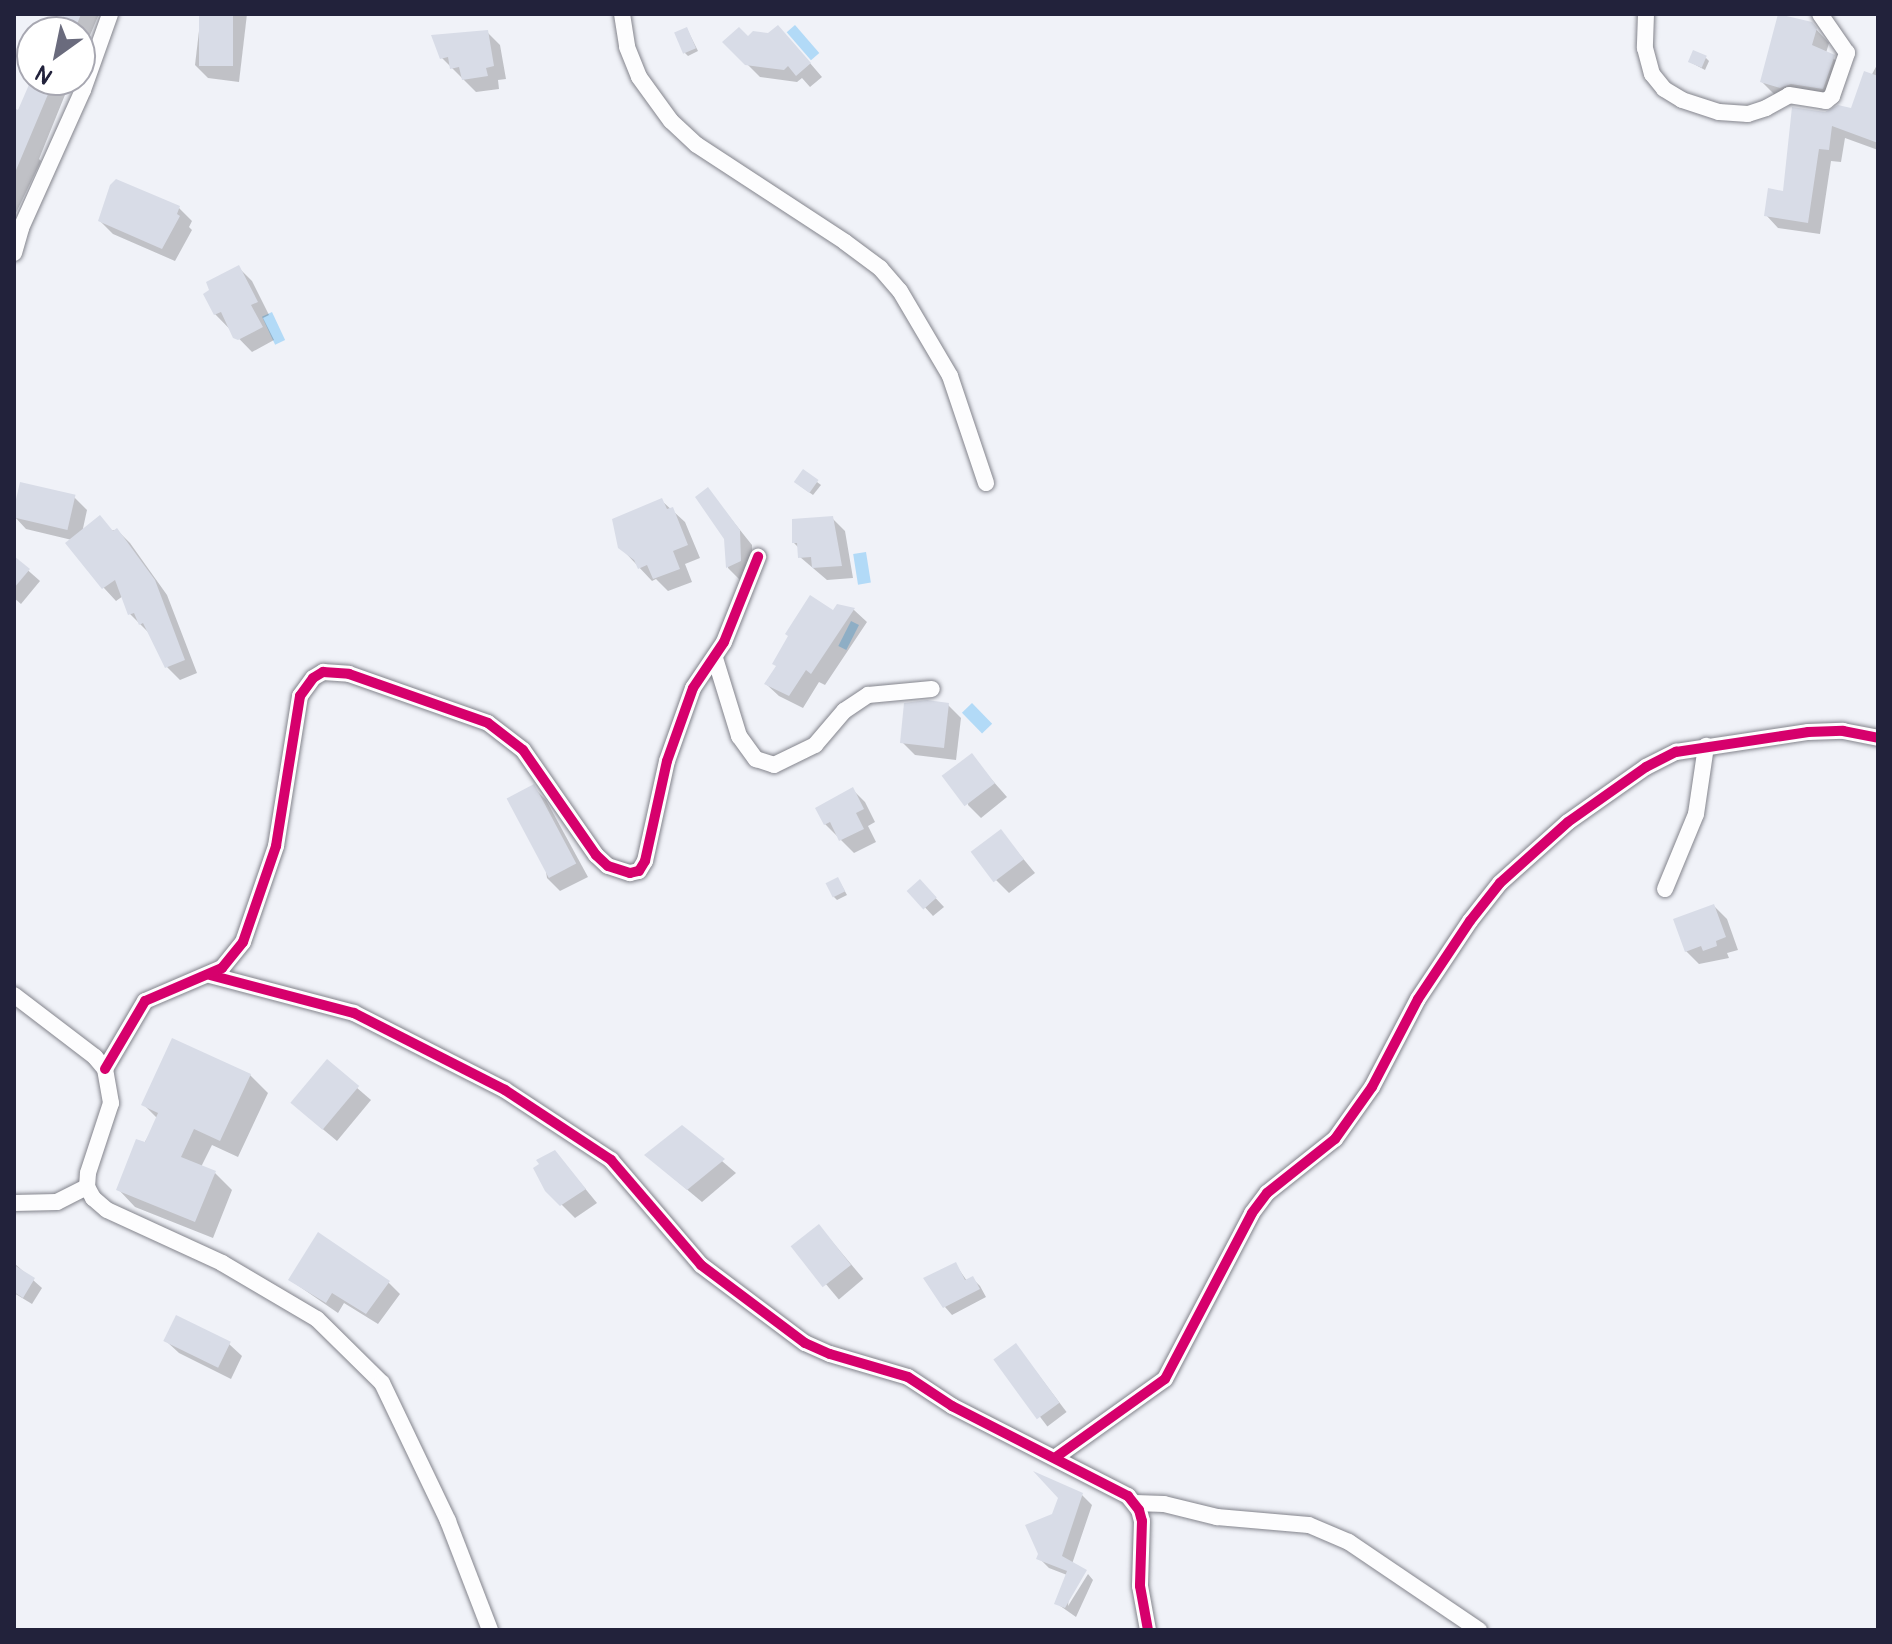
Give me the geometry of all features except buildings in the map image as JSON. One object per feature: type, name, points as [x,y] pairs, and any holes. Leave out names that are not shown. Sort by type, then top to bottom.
[{"type":"street","points":[[14,253],[21,228],[83,90],[110,14]]},
{"type":"street","points":[[622,14],[627,47],[639,77],[671,121],[697,145],[845,242],[880,268],[900,291],[950,376],[986,483]]},
{"type":"street","points":[[1646,14],[1645,48],[1652,74],[1664,89],[1682,100],[1719,112],[1748,114],[1789,95],[1826,101],[1832,96],[1847,53],[1820,14]]},
{"type":"street","points":[[105,1069],[145,1001],[210,975],[232,959],[266,882],[282,814],[297,709],[300,696],[313,678],[323,672],[349,674],[488,723],[523,750],[596,855],[608,866],[630,873],[639,871],[645,861],[667,761],[693,688],[715,658],[758,557]]},
{"type":"street","points":[[715,658],[739,736],[756,759],[774,765],[806,751],[823,739],[844,711],[868,695],[932,689]]},
{"type":"street","points":[[1056,1457],[1165,1379],[1252,1213],[1276,1185],[1335,1139],[1372,1087],[1418,999],[1500,883],[1568,822],[1666,755],[1706,746],[1808,732],[1843,731],[1878,738]]},
{"type":"street","points":[[1665,889],[1696,814],[1706,746]]},
{"type":"street","points":[[210,975],[354,1013],[505,1090],[611,1160],[701,1265],[805,1343],[830,1354],[908,1377],[952,1406],[1116,1488],[1135,1503],[1142,1521],[1140,1586],[1148,1630]]},
{"type":"street","points":[[14,995],[95,1057],[105,1069],[111,1103],[87,1187],[57,1202],[14,1203]]},
{"type":"street","points":[[87,1187],[107,1210],[222,1263],[317,1319],[363,1361],[392,1399],[448,1521],[490,1630]]},
{"type":"street","points":[[1135,1503],[1164,1504],[1217,1517],[1309,1525],[1349,1542],[1479,1630]]},
{"type":"water","points":[[795,25],[819,53],[811,60],[787,32]]},
{"type":"water","points":[[272,312],[285,340],[275,345],[262,317]]},
{"type":"water","points":[[866,552],[871,583],[858,585],[853,554]]},
{"type":"water","points":[[851,621],[859,625],[846,650],[838,646]]},
{"type":"water","points":[[972,703],[992,724],[982,734],[962,713]]},
{"type":"cycle path","points":[[105,1069],[145,1001],[222,968],[243,942],[276,846],[300,696],[313,678],[323,672],[349,674],[488,723],[523,750],[596,855],[608,866],[630,873],[639,871],[645,861],[667,761],[693,688],[724,642],[758,557]]},
{"type":"cycle path","points":[[1056,1457],[1165,1379],[1252,1213],[1267,1193],[1335,1139],[1372,1087],[1418,999],[1470,921],[1500,883],[1568,822],[1646,767],[1676,752],[1808,732],[1843,731],[1878,738]]},
{"type":"cycle path","points":[[210,975],[354,1013],[505,1090],[611,1160],[701,1265],[805,1343],[830,1354],[908,1377],[952,1406],[1128,1496],[1139,1510],[1142,1521],[1140,1586],[1148,1630]]}]
